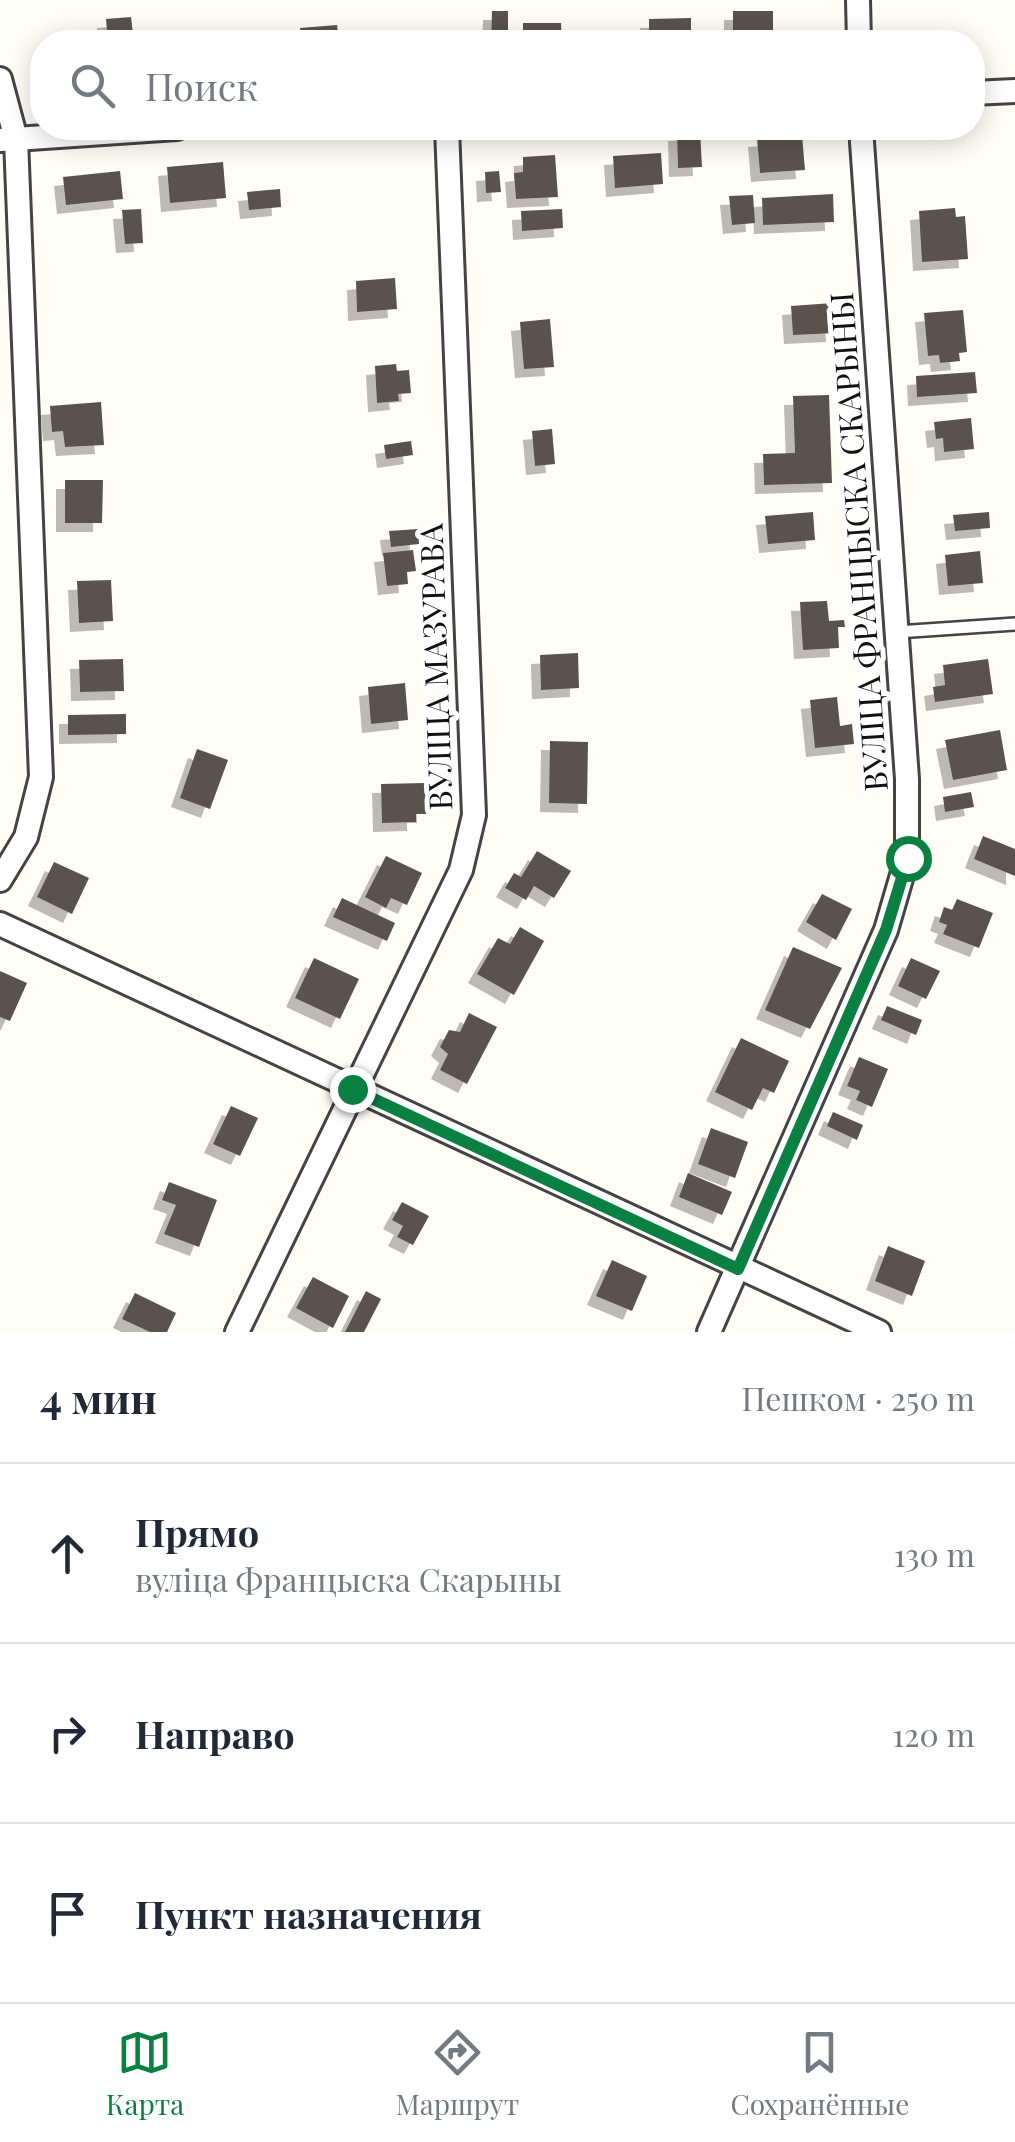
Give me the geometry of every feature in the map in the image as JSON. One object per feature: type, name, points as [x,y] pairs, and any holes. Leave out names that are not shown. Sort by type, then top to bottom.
[{"type":"street","points":[[858,0],[859,30]]},
{"type":"street","points":[[0,79],[8,140],[41,776],[26,837],[0,880]]},
{"type":"street","points":[[985,92],[1015,91]]},
{"type":"street","name":"ВУЛІЦА МАЗУРАВА","points":[[237,1332],[461,870],[474,815],[447,140]]},
{"type":"street","name":"ВУЛІЦА ФРАНЦЫСКА СКАРЫНЫ","points":[[709,1332],[886,930],[908,858],[908,780],[862,140]]},
{"type":"street","points":[[0,924],[879,1332]]},
{"type":"lane","points":[[897,632],[1015,624]]},
{"type":"building","points":[[492,11],[508,11],[508,30],[491,30]]},
{"type":"building","points":[[733,11],[773,11],[773,30],[733,30]]},
{"type":"building","points":[[131,17],[133,30],[107,30],[106,19]]},
{"type":"building","points":[[691,18],[691,30],[649,30],[649,19]]},
{"type":"building","points":[[523,23],[561,23],[561,30],[523,30]]},
{"type":"building","points":[[337,25],[338,30],[300,30]]},
{"type":"building","points":[[677,140],[700,140],[702,167],[678,168]]},
{"type":"building","points":[[757,140],[802,140],[805,170],[760,173]]},
{"type":"building","points":[[661,153],[663,184],[615,188],[613,156]]},
{"type":"building","points":[[555,155],[558,197],[516,199],[514,173],[523,172],[523,157]]},
{"type":"building","points":[[223,162],[226,198],[170,203],[167,167]]},
{"type":"building","points":[[120,171],[123,199],[66,205],[63,177]]},
{"type":"building","points":[[499,171],[501,192],[486,193],[485,172]]},
{"type":"building","points":[[280,189],[281,207],[249,210],[247,192]]},
{"type":"building","points":[[833,194],[834,222],[763,225],[762,198]]},
{"type":"building","points":[[753,195],[755,223],[732,225],[729,196]]},
{"type":"building","points":[[955,208],[956,217],[965,216],[968,259],[922,262],[919,211]]},
{"type":"building","points":[[141,209],[143,243],[125,244],[122,210]]},
{"type":"building","points":[[562,209],[563,228],[522,231],[521,211]]},
{"type":"building","points":[[395,278],[397,309],[357,312],[356,281]]},
{"type":"building","points":[[833,303],[835,333],[793,335],[791,306]]},
{"type":"building","points":[[963,310],[967,352],[959,353],[960,361],[940,363],[939,355],[928,356],[924,313]]},
{"type":"building","points":[[550,319],[554,367],[524,369],[520,322]]},
{"type":"building","points":[[396,364],[397,371],[409,370],[411,393],[398,394],[399,401],[377,403],[375,366]]},
{"type":"building","points":[[975,372],[977,393],[917,397],[916,376]]},
{"type":"building","points":[[829,395],[832,483],[764,485],[763,454],[795,453],[793,396]]},
{"type":"building","points":[[101,402],[104,445],[65,447],[63,431],[52,432],[50,406]]},
{"type":"building","points":[[971,418],[974,449],[944,452],[943,438],[936,439],[934,422]]},
{"type":"building","points":[[552,429],[555,464],[535,466],[532,431]]},
{"type":"building","points":[[411,441],[413,455],[386,459],[384,445]]},
{"type":"building","points":[[65,480],[103,480],[102,523],[65,523]]},
{"type":"building","points":[[813,512],[815,540],[768,544],[765,516]]},
{"type":"building","points":[[989,512],[990,528],[955,531],[953,515]]},
{"type":"building","points":[[418,529],[419,544],[391,547],[389,531]]},
{"type":"building","points":[[413,550],[416,571],[407,572],[408,584],[387,586],[383,553]]},
{"type":"building","points":[[980,551],[983,583],[948,586],[945,555]]},
{"type":"building","points":[[111,580],[113,621],[79,623],[77,581]]},
{"type":"building","points":[[827,601],[829,621],[844,620],[845,627],[838,627],[839,648],[803,650],[800,602]]},
{"type":"building","points":[[578,653],[579,688],[541,690],[540,655]]},
{"type":"building","points":[[123,659],[124,691],[80,692],[79,660]]},
{"type":"building","points":[[988,659],[993,694],[935,702],[933,687],[945,685],[943,665]]},
{"type":"building","points":[[405,683],[408,720],[371,724],[368,687]]},
{"type":"building","points":[[837,697],[840,726],[852,724],[854,744],[815,748],[810,700]]},
{"type":"building","points":[[126,714],[126,734],[68,735],[68,715]]},
{"type":"building","points":[[1000,730],[1007,770],[953,780],[945,740]]},
{"type":"building","points":[[550,741],[588,742],[587,804],[549,803]]},
{"type":"building","points":[[197,749],[228,760],[210,809],[180,798]]},
{"type":"building","points":[[425,783],[426,814],[416,814],[416,822],[382,823],[381,784]]},
{"type":"building","points":[[971,792],[974,807],[945,812],[943,797]]},
{"type":"building","points":[[983,836],[1015,849],[1015,876],[974,859]]},
{"type":"building","points":[[537,851],[571,871],[554,898],[534,886],[526,900],[505,888],[514,873],[521,877]]},
{"type":"building","points":[[386,856],[422,873],[407,905],[391,898],[386,908],[365,897]]},
{"type":"building","points":[[54,862],[89,878],[72,914],[37,897]]},
{"type":"building","points":[[822,894],[852,909],[836,940],[806,922]]},
{"type":"building","points":[[342,898],[395,923],[387,941],[333,917]]},
{"type":"building","points":[[957,899],[993,913],[979,948],[943,934],[947,925],[939,922],[944,907],[952,910]]},
{"type":"building","points":[[520,927],[544,941],[514,995],[477,974],[498,938],[510,944]]},
{"type":"building","points":[[793,947],[842,968],[810,1029],[765,1010]]},
{"type":"building","points":[[314,958],[359,979],[340,1019],[295,998]]},
{"type":"building","points":[[911,958],[940,971],[926,999],[898,986]]},
{"type":"building","points":[[0,971],[27,983],[10,1021],[0,1017]]},
{"type":"building","points":[[887,1006],[922,1020],[916,1035],[881,1020]]},
{"type":"building","points":[[469,1013],[497,1027],[467,1084],[440,1070],[448,1054],[440,1047],[449,1030],[460,1032]]},
{"type":"building","points":[[741,1038],[789,1061],[774,1093],[763,1088],[752,1110],[715,1092]]},
{"type":"building","points":[[859,1057],[888,1069],[872,1107],[856,1100],[860,1091],[847,1086]]},
{"type":"building","points":[[231,1106],[258,1118],[240,1156],[213,1144]]},
{"type":"building","points":[[833,1112],[863,1125],[857,1140],[827,1126]]},
{"type":"building","points":[[711,1128],[748,1142],[735,1178],[698,1164]]},
{"type":"building","points":[[688,1173],[732,1192],[722,1215],[679,1197]]},
{"type":"building","points":[[169,1182],[217,1200],[199,1247],[164,1234],[176,1205],[162,1200]]},
{"type":"building","points":[[402,1202],[429,1216],[413,1245],[397,1237],[403,1226],[392,1220]]},
{"type":"building","points":[[888,1246],[925,1261],[912,1296],[875,1281]]},
{"type":"building","points":[[612,1260],[647,1276],[632,1311],[596,1296]]},
{"type":"building","points":[[313,1277],[349,1296],[333,1328],[296,1308]]},
{"type":"building","points":[[366,1291],[381,1299],[364,1332],[345,1332]]},
{"type":"building","points":[[135,1293],[176,1313],[167,1332],[150,1332],[122,1319]]},
{"type":"route","points":[[352,1089],[738,1269],[886,930],[908,858]]}]
